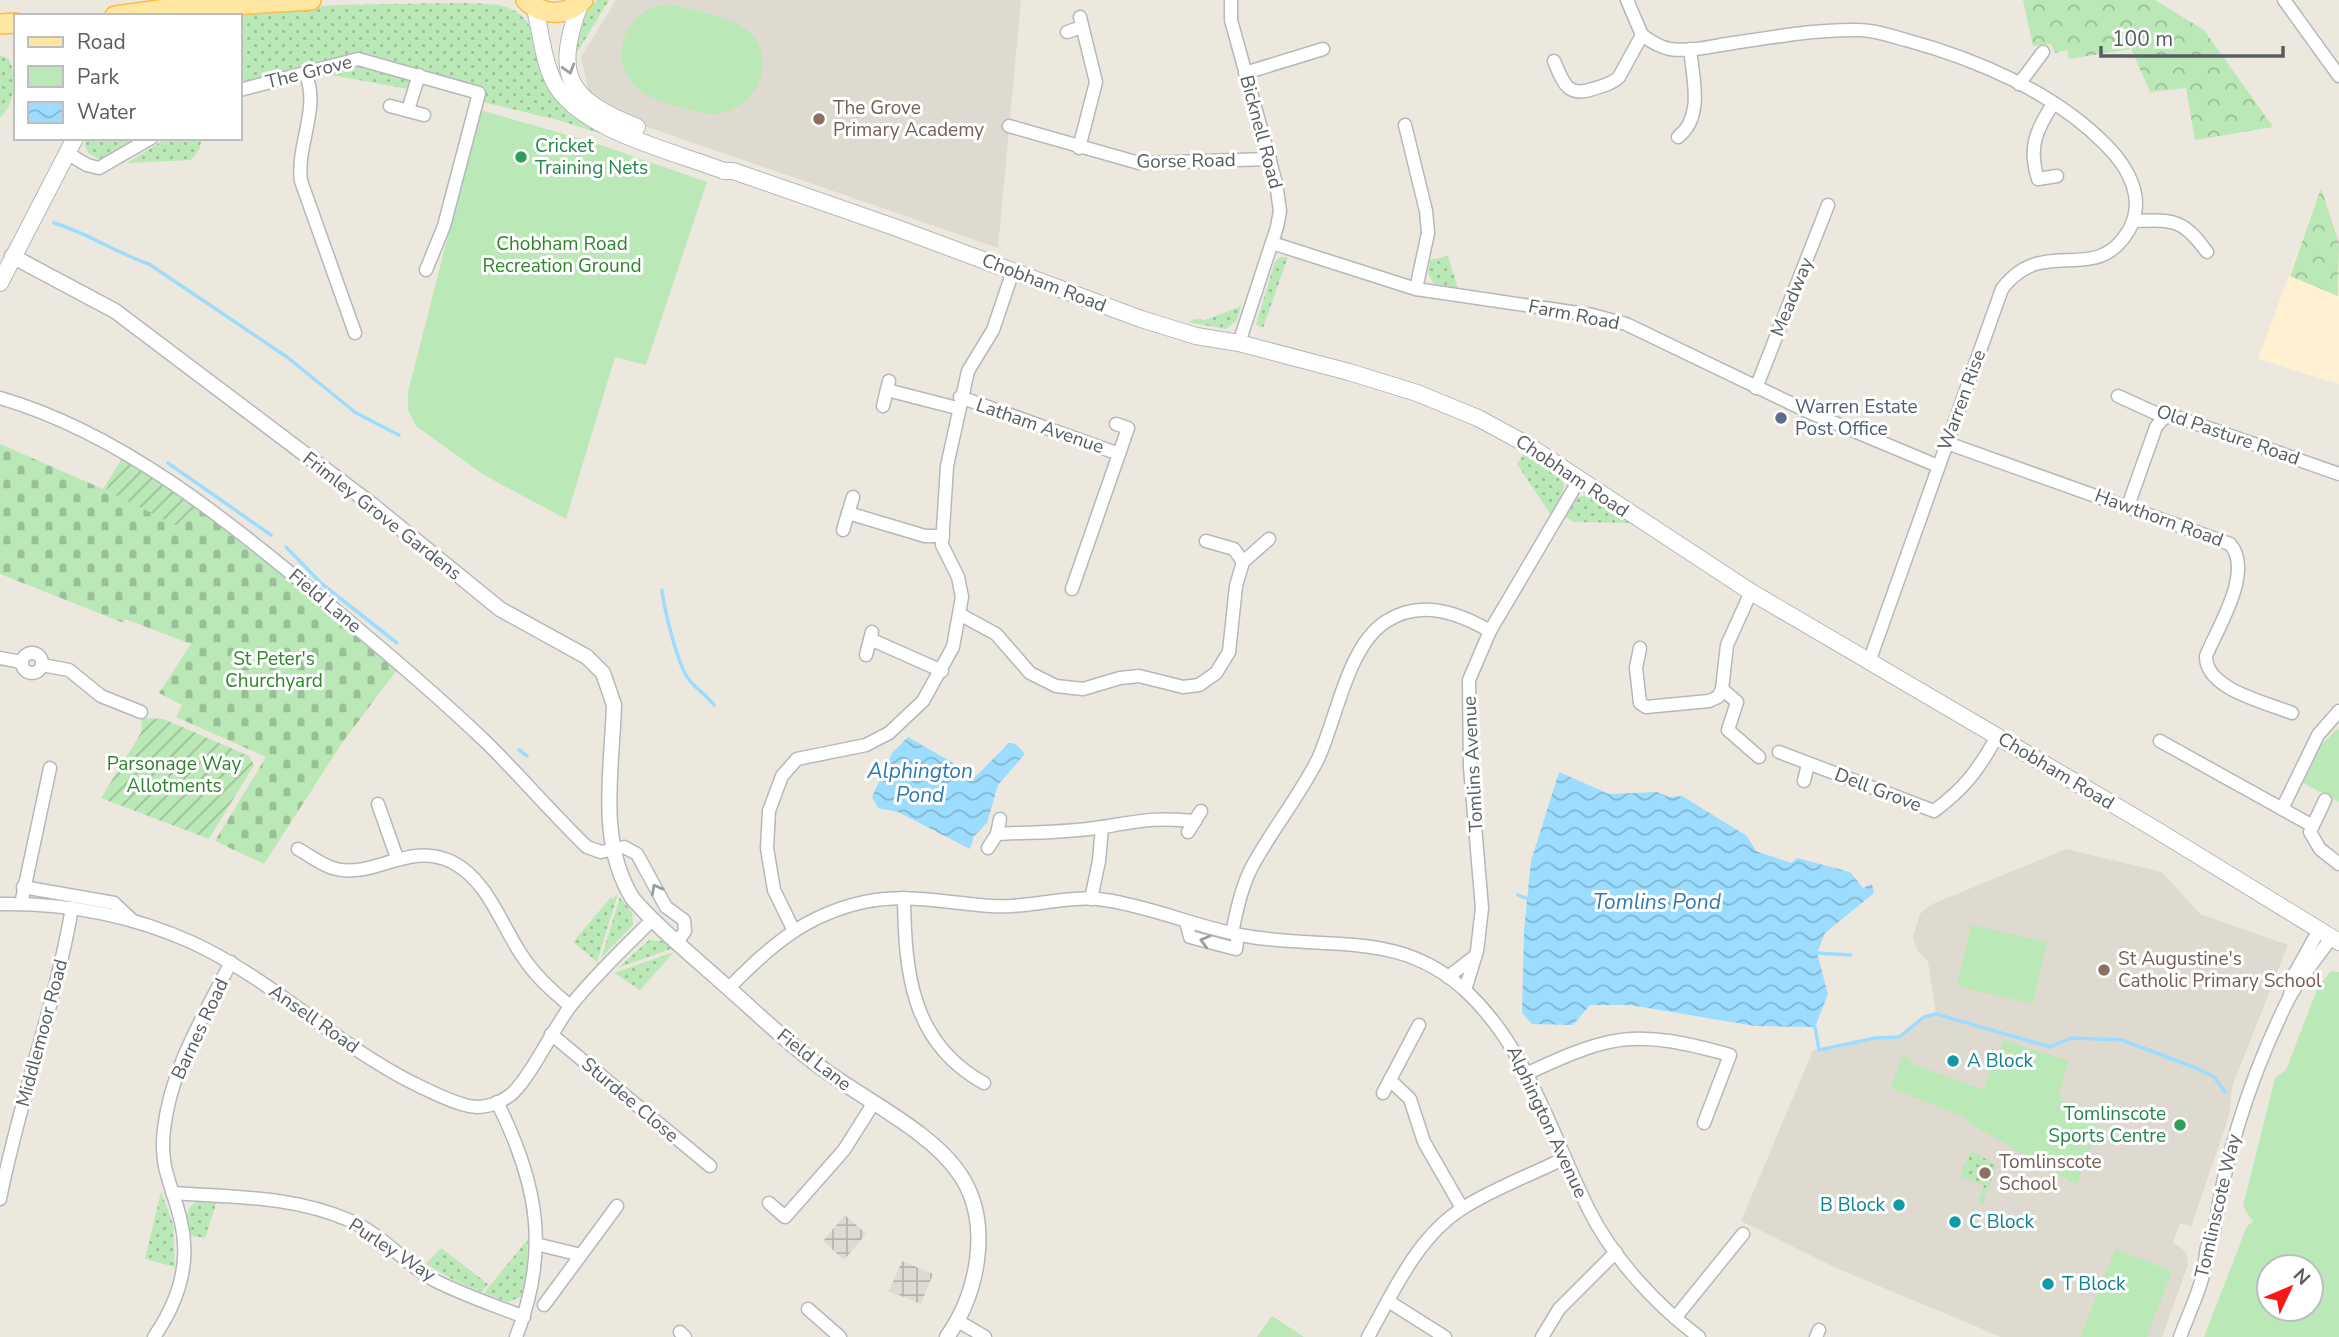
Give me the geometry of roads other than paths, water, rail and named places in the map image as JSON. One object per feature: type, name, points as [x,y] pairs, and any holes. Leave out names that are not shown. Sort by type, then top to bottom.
[{"type":"main road","points":[[156,14],[312,0]]},
{"type":"main road","points":[[526,3],[561,12],[582,2]]},
{"type":"main road","name":"Chobham Road","points":[[582,2],[569,34],[565,59],[575,86],[588,102],[617,119],[727,162],[733,171]]},
{"type":"main road","name":"Chobham Road","points":[[526,3],[549,70],[559,90],[574,108],[606,127],[1181,332],[1239,343],[1396,386],[1448,405],[1510,435],[1751,593],[1997,736],[2329,937]]},
{"type":"main road","points":[[182,14],[222,7]]},
{"type":"main road","points":[[0,283],[74,140]]},
{"type":"street","name":"Bicknell Road","points":[[1231,0],[1231,20],[1270,159],[1280,211],[1239,343]]},
{"type":"street","points":[[1627,0],[1642,35],[1667,48],[1690,49],[1819,30],[1867,30],[1955,55],[2019,84],[2053,104],[2098,137],[2121,163],[2136,196],[2133,221],[2178,223],[2189,228],[2207,253]]},
{"type":"street","points":[[2284,0],[2339,76]]},
{"type":"street","points":[[1067,32],[1081,22],[1096,82],[1079,148]]},
{"type":"street","points":[[1553,69],[1564,86],[1572,92],[1581,93],[1614,81],[1642,35]]},
{"type":"street","points":[[1245,73],[1323,49]]},
{"type":"street","points":[[1678,137],[1690,125],[1695,112],[1690,49]]},
{"type":"street","points":[[2019,84],[2043,52]]},
{"type":"street","name":"The Grove","points":[[242,89],[362,59],[479,93],[444,226],[426,270]]},
{"type":"street","points":[[305,73],[312,93],[299,167],[301,181],[355,333]]},
{"type":"street","points":[[408,110],[419,75]]},
{"type":"street","points":[[2053,104],[2034,136],[2033,159],[2038,179],[2057,176]]},
{"type":"street","points":[[390,106],[424,116]]},
{"type":"street","points":[[1023,130],[1027,116]]},
{"type":"street","points":[[1405,125],[1426,211],[1428,233],[1416,289]]},
{"type":"street","name":"Gorse Road","points":[[1009,126],[1139,163],[1270,159]]},
{"type":"street","points":[[67,153],[93,167],[99,167],[147,140]]},
{"type":"street","name":"Meadway","points":[[1756,388],[1828,205]]},
{"type":"street","name":"Warren Rise","points":[[1869,662],[1999,296],[2012,276],[2026,265],[2040,261],[2081,261],[2096,258],[2116,245],[2133,221]]},
{"type":"street","name":"Farm Road","points":[[1272,243],[1416,289],[1610,319],[1688,352],[1756,388],[1938,466]]},
{"type":"street","name":"Frimley Grove Gardens","points":[[12,256],[115,312],[371,504],[500,609],[593,662],[607,681],[614,705],[611,851]]},
{"type":"street","points":[[793,929],[774,890],[766,841],[769,811],[785,771],[801,758],[866,745],[889,733],[923,701],[953,647],[961,615],[958,577],[944,553],[947,466],[959,403],[971,365],[993,330],[1013,271]]},
{"type":"street","name":"Latham Avenue","points":[[883,406],[888,386],[959,403],[1119,454]]},
{"type":"street","name":"Old Pasture Road","points":[[2118,396],[2164,417],[2180,418],[2339,474]]},
{"type":"street","name":"Field Lane","points":[[0,398],[31,407],[126,454],[261,548],[405,668],[489,745],[587,847],[601,852],[624,847],[637,854],[666,907],[684,919],[685,931],[677,942]]},
{"type":"street","points":[[2128,506],[2156,426],[2164,417]]},
{"type":"street","name":"Latham Avenue","points":[[1072,589],[1128,428],[1116,424]]},
{"type":"street","name":"Hawthorn Road","points":[[1947,443],[2220,538],[2234,548],[2240,575],[2206,656],[2206,666],[2218,683],[2292,713]]},
{"type":"street","name":"Tomlins Avenue","points":[[1465,990],[1481,934],[1482,908],[1470,767],[1469,680],[1490,631],[1579,480]]},
{"type":"street","points":[[843,530],[853,497]]},
{"type":"street","points":[[848,513],[925,536],[943,536]]},
{"type":"street","points":[[961,615],[996,634],[1030,673],[1056,686],[1083,689],[1120,678],[1139,676],[1183,687],[1199,685],[1216,673],[1229,652],[1236,586],[1243,562],[1269,539]]},
{"type":"street","points":[[1206,541],[1234,549],[1243,562]]},
{"type":"street","points":[[1640,648],[1636,668],[1640,703],[1647,707],[1709,701],[1718,697],[1722,689],[1727,645],[1751,593]]},
{"type":"street","points":[[1186,920],[1190,937],[1236,949],[1235,934],[1244,885],[1254,863],[1317,761],[1355,660],[1368,639],[1387,621],[1421,610],[1457,614],[1490,631]]},
{"type":"street","points":[[866,654],[871,635],[942,671]]},
{"type":"street","points":[[0,658],[22,662],[31,653],[38,655],[42,664],[69,670],[101,696],[141,712]]},
{"type":"street","points":[[1722,689],[1737,702],[1728,730],[1759,757]]},
{"type":"street","points":[[2282,809],[2318,735],[2339,711]]},
{"type":"street","name":"Dell Grove","points":[[1779,752],[1934,811],[1957,794],[1973,777],[1997,736]]},
{"type":"street","points":[[2160,741],[2311,825]]},
{"type":"street","name":"Dell Grove","points":[[1804,781],[1808,764]]},
{"type":"street","points":[[21,904],[50,768]]},
{"type":"street","points":[[2325,800],[2310,832],[2320,849],[2339,864]]},
{"type":"street","points":[[378,804],[397,858]]},
{"type":"street","points":[[998,834],[1102,827],[1133,820],[1164,818],[1195,821]]},
{"type":"street","points":[[988,848],[998,834],[1000,819]]},
{"type":"street","points":[[1091,898],[1100,861],[1102,827]]},
{"type":"street","points":[[298,849],[335,869],[364,869],[397,858],[432,856],[452,862],[471,876],[541,982],[570,1006]]},
{"type":"street","name":"Field Lane","points":[[611,851],[625,887],[652,920],[796,1048],[926,1140],[957,1170],[970,1194],[977,1227],[972,1286],[958,1321]]},
{"type":"street","name":"Ansell Road","points":[[23,887],[114,903],[123,908],[134,921]]},
{"type":"street","points":[[904,898],[906,968],[913,999],[951,1060],[984,1083]]},
{"type":"street","name":"Alphington Avenue","points":[[729,988],[769,948],[793,929],[853,905],[904,898],[995,907],[1091,898],[1130,904],[1235,934],[1384,948],[1420,961],[1448,977],[1465,990],[1502,1031],[1526,1074],[1590,1213],[1616,1252],[1675,1318],[1699,1337]]},
{"type":"street","name":"Ansell Road","points":[[0,904],[72,908],[134,921],[189,941],[231,962],[340,1039],[405,1079],[469,1106],[482,1107],[497,1102]]},
{"type":"street","name":"Middlemoor Road","points":[[0,1199],[8,1159],[56,985],[72,908]]},
{"type":"street","points":[[516,1337],[533,1291],[536,1244],[527,1180],[515,1141],[497,1102],[516,1090],[570,1006],[652,920]]},
{"type":"street","name":"Tomlinscote Way","points":[[2180,1337],[2201,1281],[2206,1262],[2204,1247],[2214,1232],[2239,1121],[2290,998],[2329,937]]},
{"type":"street","points":[[1448,977],[1474,957]]},
{"type":"street","name":"Barnes Road","points":[[154,1337],[170,1311],[182,1279],[183,1233],[164,1174],[164,1129],[176,1073],[231,962]]},
{"type":"street","points":[[1383,1093],[1419,1025]]},
{"type":"street","name":"Sturdee Close","points":[[551,1034],[710,1166]]},
{"type":"street","points":[[1526,1074],[1588,1045],[1623,1038],[1662,1039],[1730,1055],[1704,1123]]},
{"type":"street","points":[[1390,1080],[1410,1100],[1424,1142],[1462,1208]]},
{"type":"street","points":[[769,1203],[785,1217],[844,1150],[873,1104]]},
{"type":"street","points":[[1368,1337],[1420,1248],[1462,1208],[1565,1158]]},
{"type":"street","name":"Purley Way","points":[[172,1193],[288,1200],[315,1208],[353,1222],[392,1246],[433,1279],[524,1317]]},
{"type":"street","points":[[544,1305],[617,1206]]},
{"type":"street","points":[[1675,1318],[1746,1236],[1729,1227]]},
{"type":"street","points":[[536,1244],[581,1255]]},
{"type":"street","points":[[1542,1337],[1559,1309],[1616,1252]]},
{"type":"street","points":[[1388,1301],[1445,1337]]},
{"type":"street","points":[[808,1309],[840,1337]]},
{"type":"street","points":[[947,1337],[958,1321],[985,1337]]},
{"type":"water","name":"Alphington Pond","points":[[908,737],[960,767],[972,780],[1009,743],[1016,744],[1025,754],[998,785],[987,823],[974,836],[970,849],[898,812],[878,808],[872,797],[892,753]]},
{"type":"water","name":"Tomlins Pond","points":[[1559,772],[1609,794],[1657,792],[1669,797],[1682,796],[1747,836],[1756,851],[1791,863],[1797,858],[1850,872],[1863,888],[1872,884],[1874,893],[1825,933],[1817,953],[1828,994],[1815,1027],[1755,1026],[1630,1005],[1590,1005],[1573,1025],[1532,1024],[1522,1013],[1524,931],[1531,861]]},
{"type":"waterway","points":[[54,223],[149,264],[287,357],[356,413],[399,435]]},
{"type":"waterway","points":[[168,463],[271,535]]},
{"type":"waterway","points":[[286,547],[322,584],[397,643]]},
{"type":"waterway","points":[[662,590],[672,637],[685,674],[714,705]]},
{"type":"waterway","points":[[519,750],[527,756]]},
{"type":"waterway","points":[[1518,895],[1528,899]]},
{"type":"waterway","points":[[1817,953],[1851,955]]},
{"type":"waterway","points":[[1815,1027],[1819,1050],[1875,1038],[1899,1037],[1924,1017],[1936,1014],[2050,1047],[2071,1038],[2122,1040],[2214,1077],[2225,1092]]},
{"type":"place","name":"The Grove Primary Academy","points":[[819,119]]},
{"type":"place","name":"Cricket Training Nets","points":[[521,157]]},
{"type":"place","name":"Warren Estate Post Office","points":[[1781,418]]},
{"type":"place","name":"St Augustine's Catholic Primary School","points":[[2104,970]]},
{"type":"place","name":"A Block","points":[[1953,1061]]},
{"type":"place","name":"Tomlinscote Sports Centre","points":[[2180,1125]]},
{"type":"place","name":"Tomlinscote School","points":[[1985,1173]]},
{"type":"place","name":"B Block","points":[[1899,1205]]},
{"type":"place","name":"C Block","points":[[1955,1222]]},
{"type":"place","name":"T Block","points":[[2048,1284]]},
{"type":"park label","name":"Chobham Road Recreation Ground","points":[[562,255]]},
{"type":"park label","name":"St Peter's Churchyard","points":[[274,670]]},
{"type":"park label","name":"Parsonage Way Allotments","points":[[174,775]]}]
